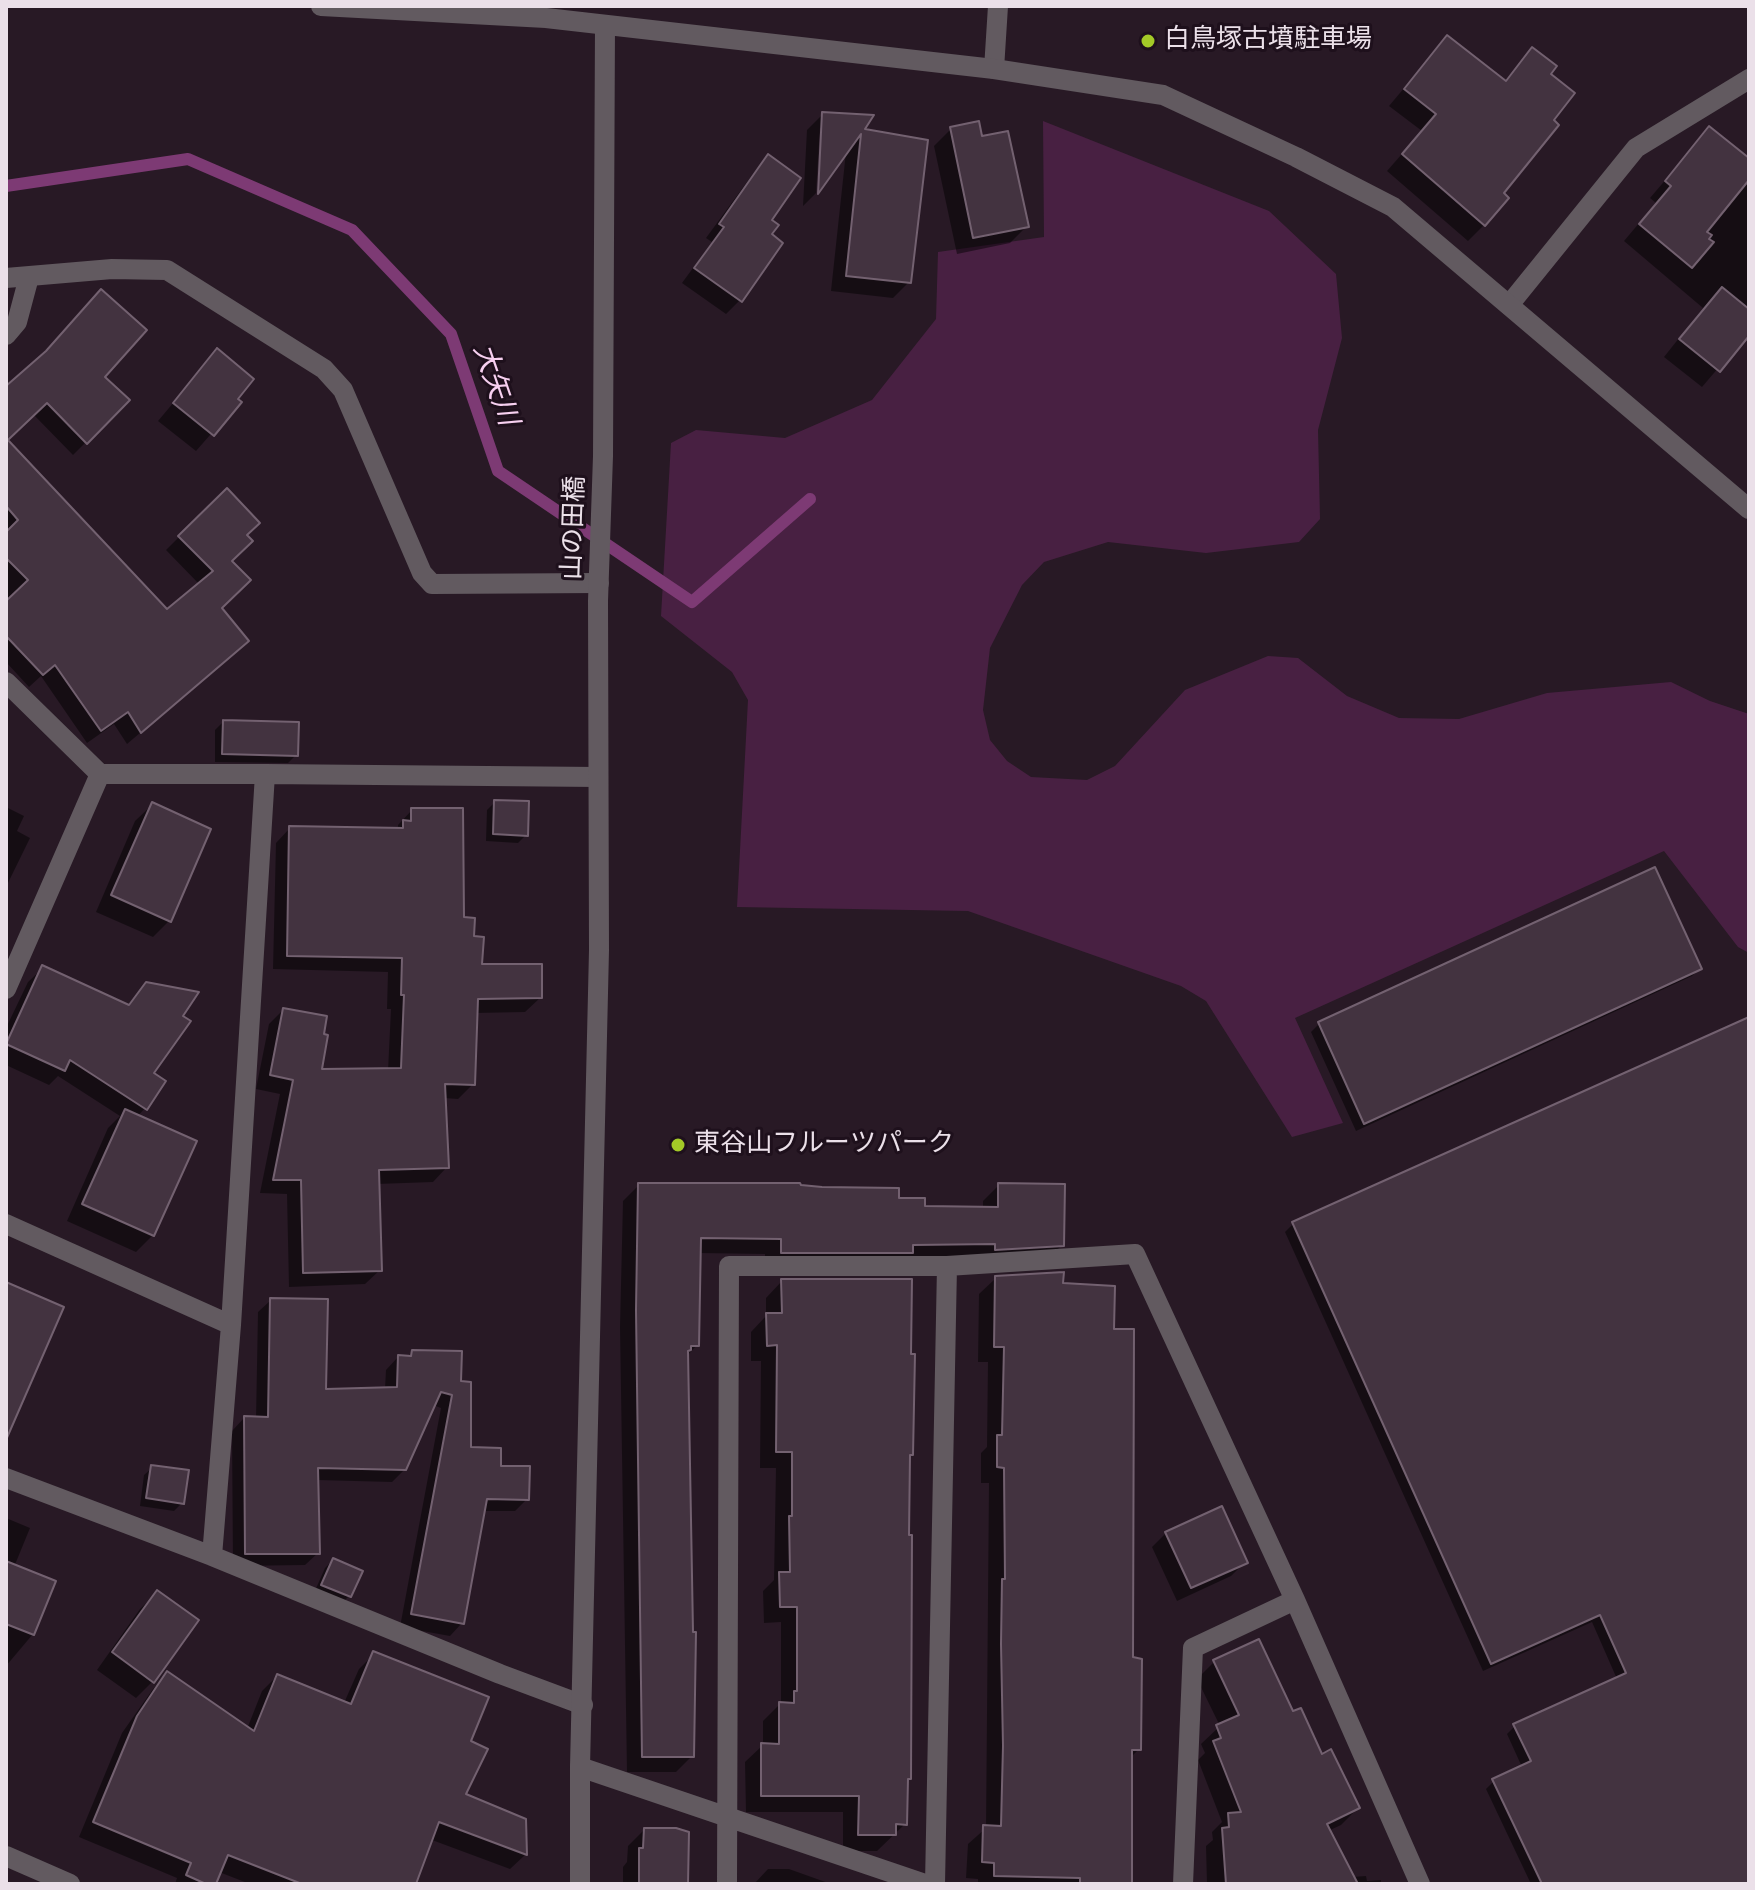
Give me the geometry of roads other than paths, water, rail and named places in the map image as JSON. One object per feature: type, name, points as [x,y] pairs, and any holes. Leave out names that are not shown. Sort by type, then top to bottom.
[{"type":"street","points":[[321,6],[546,18],[994,69],[1163,95],[1296,157],[1393,207],[1749,509]]},
{"type":"street","points":[[994,69],[998,6]]},
{"type":"street","name":"山の田橋","points":[[580,1884],[599,950],[598,592],[603,456],[605,25]]},
{"type":"street","points":[[1509,305],[1636,148],[1749,79]]},
{"type":"street","points":[[6,278],[112,269],[167,270],[324,369],[343,390],[422,573],[432,584],[598,592]]},
{"type":"street","points":[[6,335],[17,322],[29,277]]},
{"type":"street","points":[[6,682],[100,774],[598,777]]},
{"type":"street","points":[[6,989],[100,774]]},
{"type":"street","points":[[212,1556],[231,1325],[265,774]]},
{"type":"street","points":[[6,1224],[231,1325]]},
{"type":"street","points":[[727,1884],[729,1266],[947,1266],[1135,1254],[1295,1600],[1420,1884]]},
{"type":"street","points":[[935,1884],[947,1266]]},
{"type":"street","points":[[6,1478],[212,1556],[583,1705]]},
{"type":"street","points":[[1183,1884],[1193,1648],[1295,1600]]},
{"type":"street","points":[[580,1767],[925,1884]]},
{"type":"street","points":[[6,1856],[70,1884]]},
{"type":"waterway","name":"大矢川","points":[[6,186],[188,159],[352,230],[451,334],[498,471],[692,602],[810,499]]},
{"type":"place","name":"白鳥塚古墳駐車場","points":[[1148,41]]},
{"type":"place","name":"東谷山フルーツパーク","points":[[678,1145]]}]
